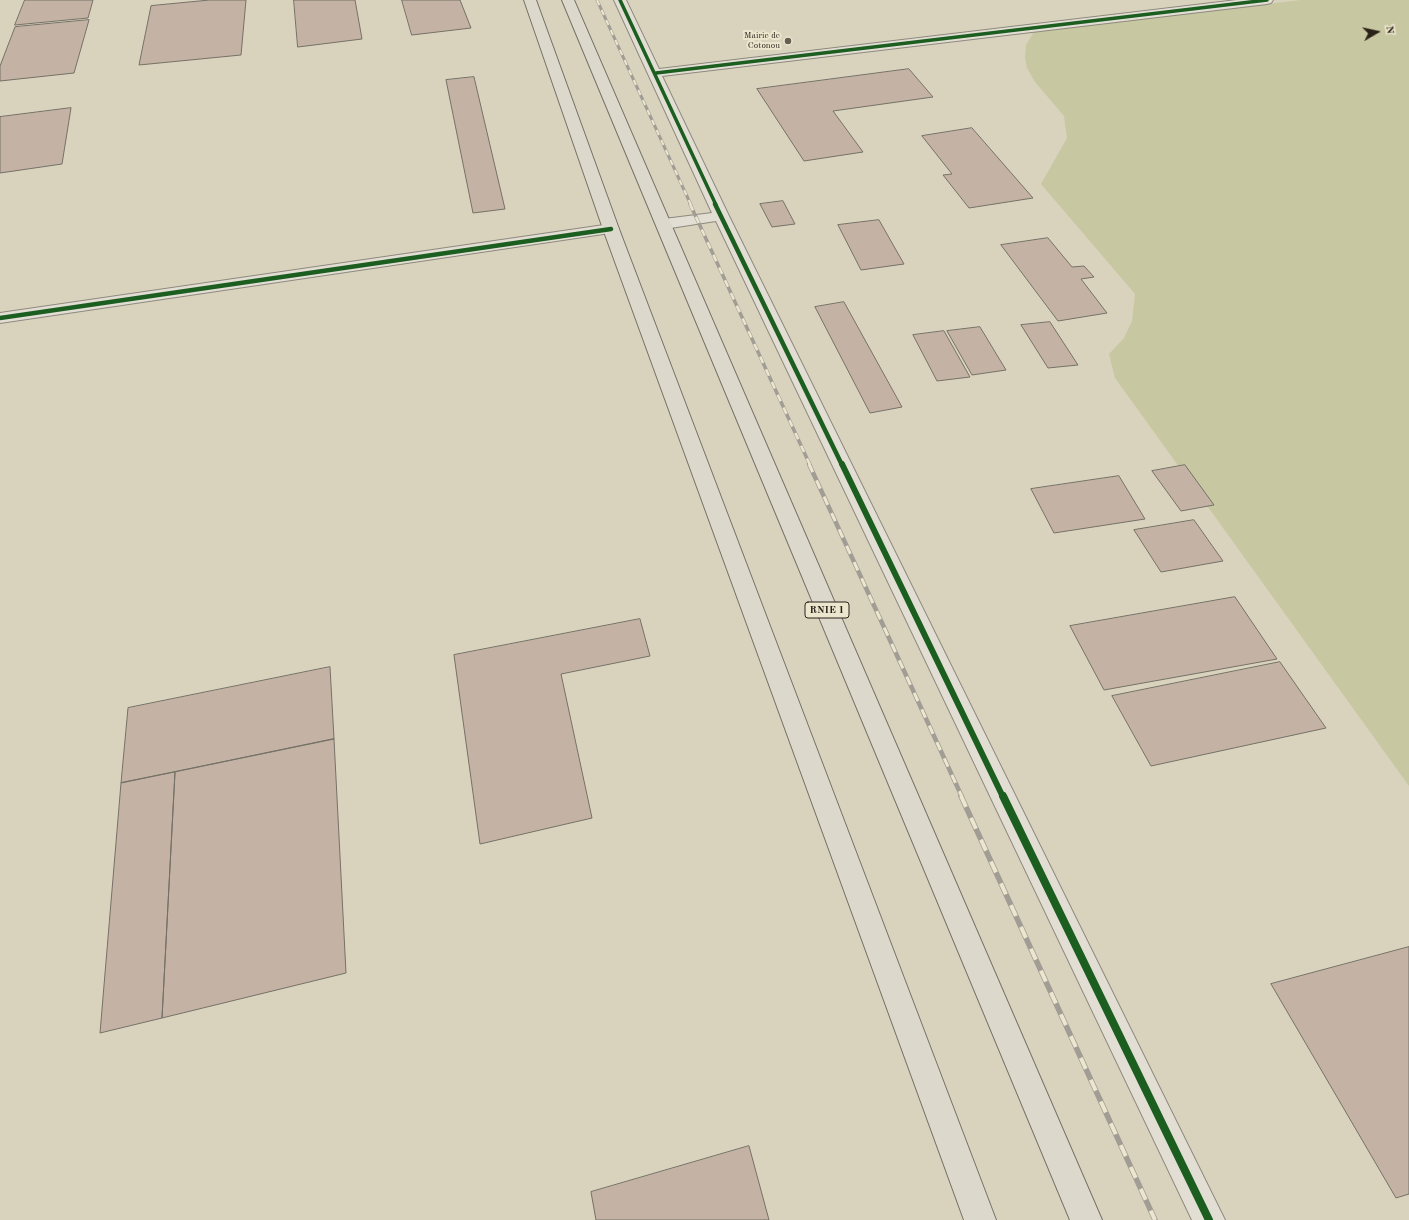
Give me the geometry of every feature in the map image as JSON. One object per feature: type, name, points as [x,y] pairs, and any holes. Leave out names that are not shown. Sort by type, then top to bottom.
[{"type":"highway","points":[[530,0],[611,229],[980,1220]]},
{"type":"highway","name":"RNIE 1","points":[[568,0],[1086,1220]]},
{"type":"street","points":[[620,0],[656,73],[722,216],[1209,1220]]},
{"type":"street","points":[[1156,0],[1170,11]]},
{"type":"street","points":[[656,73],[1267,0]]},
{"type":"street","points":[[664,224],[722,216]]},
{"type":"street","points":[[0,318],[611,229]]},
{"type":"green space","points":[[1301,0],[1409,0],[1409,786],[1115,378],[1109,354],[1124,338],[1132,321],[1135,294],[1041,184],[1067,138],[1064,116],[1035,82],[1027,68],[1025,58],[1026,45],[1033,33],[1040,30]]},
{"type":"building","points":[[25,0],[93,0],[88,18],[15,25]]},
{"type":"building","points":[[210,0],[246,0],[241,55],[139,65],[151,6]]},
{"type":"building","points":[[294,0],[355,0],[362,39],[298,47]]},
{"type":"building","points":[[402,0],[460,0],[471,28],[412,35]]},
{"type":"building","points":[[89,20],[74,73],[0,81],[0,66],[15,27]]},
{"type":"building","points":[[909,69],[933,97],[833,111],[863,152],[804,161],[757,89]]},
{"type":"building","points":[[474,77],[505,209],[473,213],[446,80]]},
{"type":"building","points":[[71,108],[62,164],[0,173],[0,117]]},
{"type":"building","points":[[972,128],[1033,198],[969,208],[943,175],[952,174],[922,136]]},
{"type":"building","points":[[783,201],[795,224],[772,227],[760,204]]},
{"type":"building","points":[[879,220],[904,264],[861,270],[838,225]]},
{"type":"building","points":[[1048,238],[1072,267],[1084,266],[1094,277],[1081,279],[1107,313],[1058,321],[1001,245]]},
{"type":"building","points":[[844,302],[902,407],[870,413],[815,307]]},
{"type":"building","points":[[1050,322],[1078,365],[1048,368],[1021,325]]},
{"type":"building","points":[[980,327],[1006,370],[972,375],[947,331]]},
{"type":"building","points":[[944,331],[970,377],[937,381],[913,335]]},
{"type":"building","points":[[1185,465],[1214,505],[1181,511],[1152,471]]},
{"type":"building","points":[[1119,476],[1145,519],[1054,533],[1031,489]]},
{"type":"building","points":[[1194,520],[1223,561],[1161,572],[1134,530]]},
{"type":"building","points":[[1235,597],[1277,659],[1104,690],[1070,626]]},
{"type":"building","points":[[640,619],[650,656],[561,674],[592,818],[480,844],[454,655]]},
{"type":"building","points":[[1280,662],[1326,728],[1151,766],[1112,696]]},
{"type":"building","points":[[330,667],[334,739],[121,783],[128,708]]},
{"type":"building","points":[[334,739],[346,973],[162,1018],[175,772]]},
{"type":"building","points":[[175,772],[162,1018],[100,1033],[121,783]]},
{"type":"building","points":[[1409,947],[1409,1194],[1396,1198],[1271,984]]},
{"type":"building","points":[[749,1146],[769,1220],[596,1220],[591,1192]]},
{"type":"railway","points":[[597,0],[691,205]]},
{"type":"railway","points":[[690,204],[810,465]]},
{"type":"railway","points":[[809,464],[962,797]]},
{"type":"railway","points":[[961,796],[1155,1220]]},
{"type":"cycle path","points":[[620,0],[721,216],[1209,1220]]},
{"type":"cycle path","points":[[656,73],[1267,0]]},
{"type":"cycle path","points":[[0,318],[611,229]]},
{"type":"place","name":"Mairie de Cotonou","points":[[788,41]]}]
